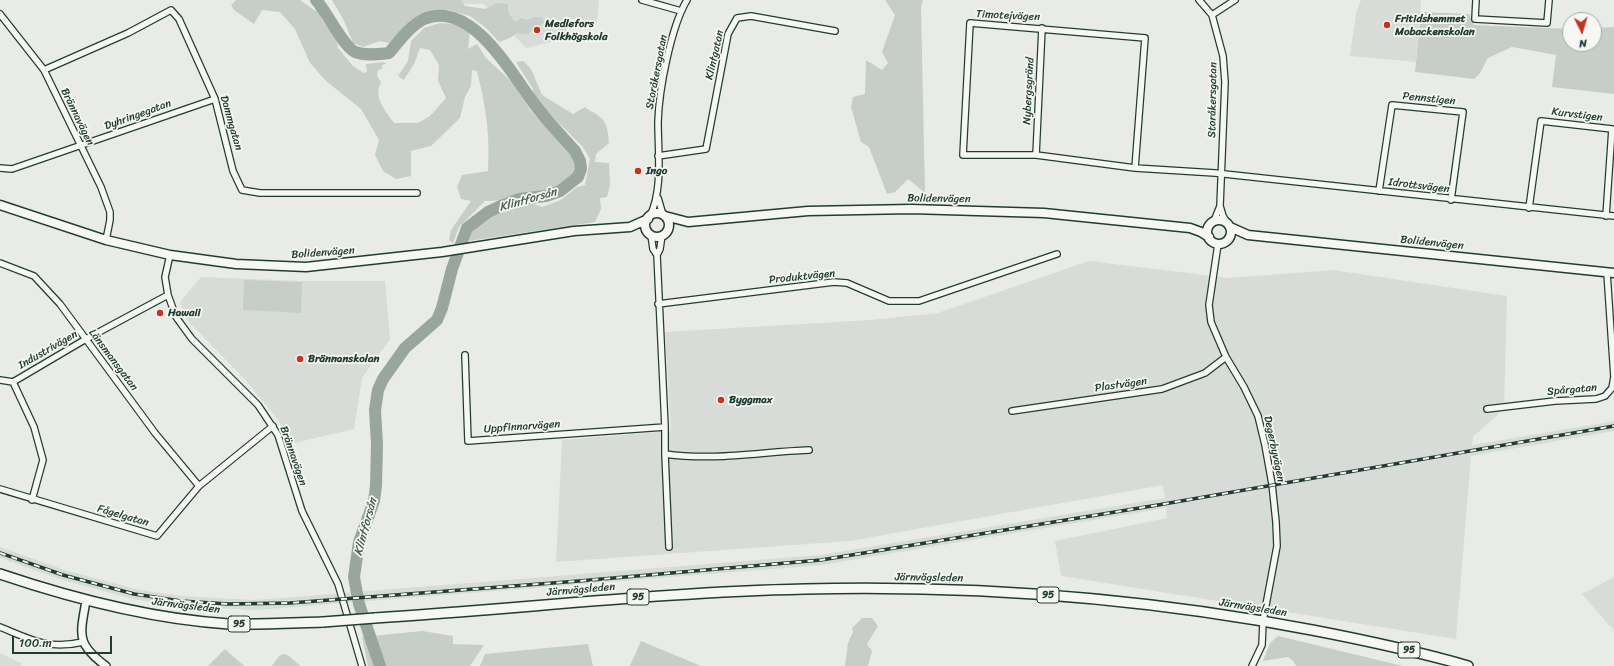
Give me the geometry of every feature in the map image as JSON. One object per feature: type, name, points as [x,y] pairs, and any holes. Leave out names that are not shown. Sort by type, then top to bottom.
[{"type":"main road","name":"Bolidenvägen","points":[[0,205],[106,240],[170,255],[236,264],[306,267],[442,252],[574,231],[630,227],[657,236],[688,222]]},
{"type":"main road","name":"Bolidenvägen","points":[[630,227],[658,213],[688,222],[808,211],[911,209],[1044,213],[1190,228],[1209,237]]},
{"type":"main road","points":[[664,216],[669,222],[665,233]]},
{"type":"main road","points":[[649,217],[646,226],[650,234]]},
{"type":"main road","points":[[1221,220],[1229,226],[1229,239],[1226,242],[1218,244],[1209,237],[1207,230],[1212,222],[1221,220]]},
{"type":"main road","name":"Bolidenvägen","points":[[1190,228],[1212,222]]},
{"type":"main road","name":"Bolidenvägen","points":[[1229,226],[1248,235]]},
{"type":"main road","name":"Bolidenvägen","points":[[1229,239],[1248,235],[1611,273]]},
{"type":"main road","name":"Järnvägsleden","points":[[0,574],[86,601],[156,615],[229,624],[323,622],[674,595],[806,589],[927,589],[1034,594],[1075,597],[1169,608],[1263,621],[1422,652],[1468,666]]},
{"type":"street","points":[[642,0],[681,11]]},
{"type":"street","name":"Storåkersgatan","points":[[664,216],[658,198],[658,119],[663,81],[681,11],[687,0]]},
{"type":"street","name":"Storåkersgatan","points":[[1199,0],[1212,15],[1223,56],[1225,82],[1220,206],[1223,216],[1229,226]]},
{"type":"street","points":[[1212,15],[1235,0]]},
{"type":"street","points":[[1476,0],[1475,19],[1547,23],[1549,0]]},
{"type":"street","name":"Dammgatan","points":[[44,70],[121,36],[171,10],[178,19],[188,38],[215,99],[233,171],[242,190],[260,193],[417,193]]},
{"type":"street","name":"Brännavägen","points":[[0,14],[44,70],[101,187],[110,212],[109,228],[106,240]]},
{"type":"street","name":"Klintgatan","points":[[658,156],[706,149],[728,34],[737,18],[751,16],[835,31]]},
{"type":"street","name":"Timotejvägen","points":[[1135,168],[1145,38],[970,23],[963,155],[1036,155],[1135,168],[1221,173]]},
{"type":"street","name":"Nybergsgränd","points":[[1036,155],[1042,28]]},
{"type":"street","name":"Dyhringegatan","points":[[0,168],[12,169],[215,99]]},
{"type":"street","name":"Pennstigen","points":[[1379,191],[1392,105],[1462,112],[1452,200]]},
{"type":"street","name":"Kurvstigen","points":[[1529,208],[1542,121],[1612,129],[1606,216]]},
{"type":"street","name":"Idrottsvägen","points":[[1221,173],[1452,200],[1614,216]]},
{"type":"street","name":"Storåkersgatan","points":[[649,217],[658,198]]},
{"type":"street","name":"Storåkersgatan","points":[[1212,222],[1220,206]]},
{"type":"street","points":[[656,255],[660,249],[665,233]]},
{"type":"street","points":[[650,234],[656,255],[665,427],[669,547]]},
{"type":"street","name":"Degerbyvägen","points":[[1218,244],[1209,305],[1211,322],[1226,357],[1244,387],[1258,416],[1265,444],[1272,484],[1277,546],[1263,621],[1262,645],[1252,666]]},
{"type":"street","name":"Produktvägen","points":[[658,304],[834,282],[847,283],[889,301],[919,301],[1058,254]]},
{"type":"street","name":"Brännavägen","points":[[170,255],[165,277],[168,295],[176,317],[192,339],[249,394],[273,426],[286,458],[302,511],[338,584],[362,666]]},
{"type":"street","name":"Länsmansgatan","points":[[0,263],[34,276],[60,304],[155,433],[199,486]]},
{"type":"street","name":"Spårgatan","points":[[1487,409],[1555,401],[1596,399],[1605,396],[1612,388],[1614,377],[1611,273]]},
{"type":"street","name":"Industrivägen","points":[[0,380],[13,382],[86,339],[168,295]]},
{"type":"street","name":"Uppfinnarvägen","points":[[465,355],[468,441],[665,427]]},
{"type":"street","name":"Plastvägen","points":[[1012,411],[1162,389],[1205,373],[1226,357]]},
{"type":"street","points":[[13,382],[34,427],[43,460],[32,500]]},
{"type":"street","name":"Fågelgatan","points":[[0,489],[32,500],[157,536],[199,486],[273,426]]},
{"type":"street","points":[[665,454],[693,458],[809,450]]},
{"type":"street","points":[[86,601],[82,629],[83,642],[91,655],[106,666]]},
{"type":"street","points":[[0,627],[45,644],[57,646],[83,642]]},
{"type":"shaded area","points":[[236,0],[300,0],[314,10],[319,11],[322,20],[336,38],[338,48],[353,66],[364,73],[367,72],[366,64],[384,62],[386,64],[382,65],[382,69],[378,70],[377,76],[381,82],[378,93],[381,104],[394,123],[418,123],[430,116],[446,98],[438,81],[439,65],[430,50],[420,48],[414,64],[404,80],[398,76],[408,61],[411,41],[424,28],[440,23],[455,24],[470,31],[468,49],[477,44],[486,58],[512,82],[530,110],[575,159],[577,170],[573,177],[562,184],[541,192],[504,200],[485,201],[459,227],[453,243],[449,240],[451,230],[471,201],[461,199],[457,187],[462,175],[488,171],[487,120],[477,71],[472,70],[471,86],[465,97],[460,118],[431,146],[411,151],[411,176],[396,179],[383,171],[375,155],[379,140],[361,109],[326,81],[310,63],[295,29],[280,12],[262,10],[254,24],[234,10],[231,5]]},
{"type":"shaded area","points":[[332,0],[461,0],[465,6],[485,9],[497,3],[508,4],[509,14],[515,22],[522,18],[528,20],[534,17],[543,18],[544,22],[528,34],[517,33],[510,38],[499,42],[486,28],[470,16],[449,10],[428,16],[422,15],[406,27],[395,40],[388,43],[380,41],[363,47],[353,43],[343,19]]},
{"type":"shaded area","name":"Medlefors Folkhögskola","points":[[388,0],[599,0],[597,21],[570,19],[563,39],[526,48],[484,4],[396,3]]},
{"type":"shaded area","points":[[885,0],[923,0],[921,7],[925,193],[908,179],[895,192],[887,194],[869,147],[861,142],[851,107],[853,97],[865,94],[866,60],[882,70],[888,63],[882,52],[895,15]]},
{"type":"shaded area","name":"Fritidshemmet Mobackenskolan","points":[[1361,0],[1421,0],[1416,62],[1350,56],[1356,13]]},
{"type":"shaded area","points":[[1421,12],[1469,14],[1474,25],[1562,29],[1562,52],[1602,52],[1602,28],[1614,27],[1614,94],[1552,87],[1556,55],[1512,47],[1488,58],[1480,73],[1474,79],[1415,72]]},
{"type":"shaded area","points":[[523,61],[531,69],[542,95],[573,114],[585,107],[602,118],[604,121],[607,128],[609,143],[596,154],[595,162],[609,163],[610,185],[607,197],[600,198],[601,209],[595,222],[469,241],[471,232],[492,215],[505,212],[519,204],[530,202],[542,207],[561,200],[577,187],[585,185],[590,159],[582,146],[532,96],[533,89],[516,62]]},
{"type":"shaded area","points":[[1089,261],[1229,278],[1333,270],[1507,296],[1504,409],[1473,437],[1472,445],[1614,421],[1614,431],[1471,456],[1456,639],[1061,576],[1055,541],[1167,518],[1166,508],[822,565],[256,610],[180,606],[133,599],[62,580],[0,558],[0,547],[65,570],[135,589],[181,596],[256,600],[820,555],[1165,498],[1163,485],[850,541],[556,562],[562,440],[671,431],[665,332],[870,320],[938,313]]},
{"type":"shaded area","name":"Brännanskolan","points":[[201,277],[302,281],[385,281],[390,339],[362,378],[354,429],[290,444],[278,420],[248,383],[187,320],[180,302]]},
{"type":"shaded area","points":[[244,280],[302,282],[301,313],[243,310]]},
{"type":"shaded area","points":[[1614,577],[1614,631],[1582,594]]},
{"type":"shaded area","points":[[862,618],[872,618],[878,626],[867,644],[872,651],[868,666],[845,666],[848,643],[853,632],[852,628]]},
{"type":"shaded area","points":[[422,631],[453,636],[453,644],[484,645],[470,666],[368,666],[362,637]]},
{"type":"shaded area","points":[[1278,636],[1403,666],[1296,666],[1288,657],[1263,661],[1270,643]]},
{"type":"shaded area","points":[[641,641],[701,666],[630,666]]},
{"type":"shaded area","points":[[588,644],[593,666],[480,666],[485,654]]},
{"type":"shaded area","points":[[225,649],[244,666],[208,666]]},
{"type":"shaded area","points":[[0,653],[23,664],[20,666],[0,666]]},
{"type":"shaded area","points":[[284,654],[289,656],[300,666],[272,666],[279,656]]},
{"type":"waterway","name":"Klintforsån","points":[[316,0],[350,49],[363,54],[389,53],[409,30],[424,19],[441,16],[457,19],[472,28],[486,40],[499,55],[540,112],[575,151],[580,161],[581,169],[578,177],[560,191],[546,196],[519,199],[503,205],[488,212],[467,228],[452,269],[442,308],[437,320],[405,348],[383,379],[378,390],[375,410],[377,444],[376,486],[374,501],[359,542],[354,577],[359,604],[380,666]]},
{"type":"railway","points":[[0,553],[63,575],[134,594],[181,601],[228,604],[290,603],[579,581],[821,560],[1158,505],[1614,426]]},
{"type":"place","name":"Fritidshemmet Mobackenskolan","points":[[1387,25]]},
{"type":"place","name":"Medlefors Folkhögskola","points":[[537,30]]},
{"type":"place","name":"Ingo","points":[[638,171]]},
{"type":"place","name":"Hawaii","points":[[160,313]]},
{"type":"place","name":"Brännanskolan","points":[[300,359]]},
{"type":"place","name":"Byggmax","points":[[721,400]]}]
